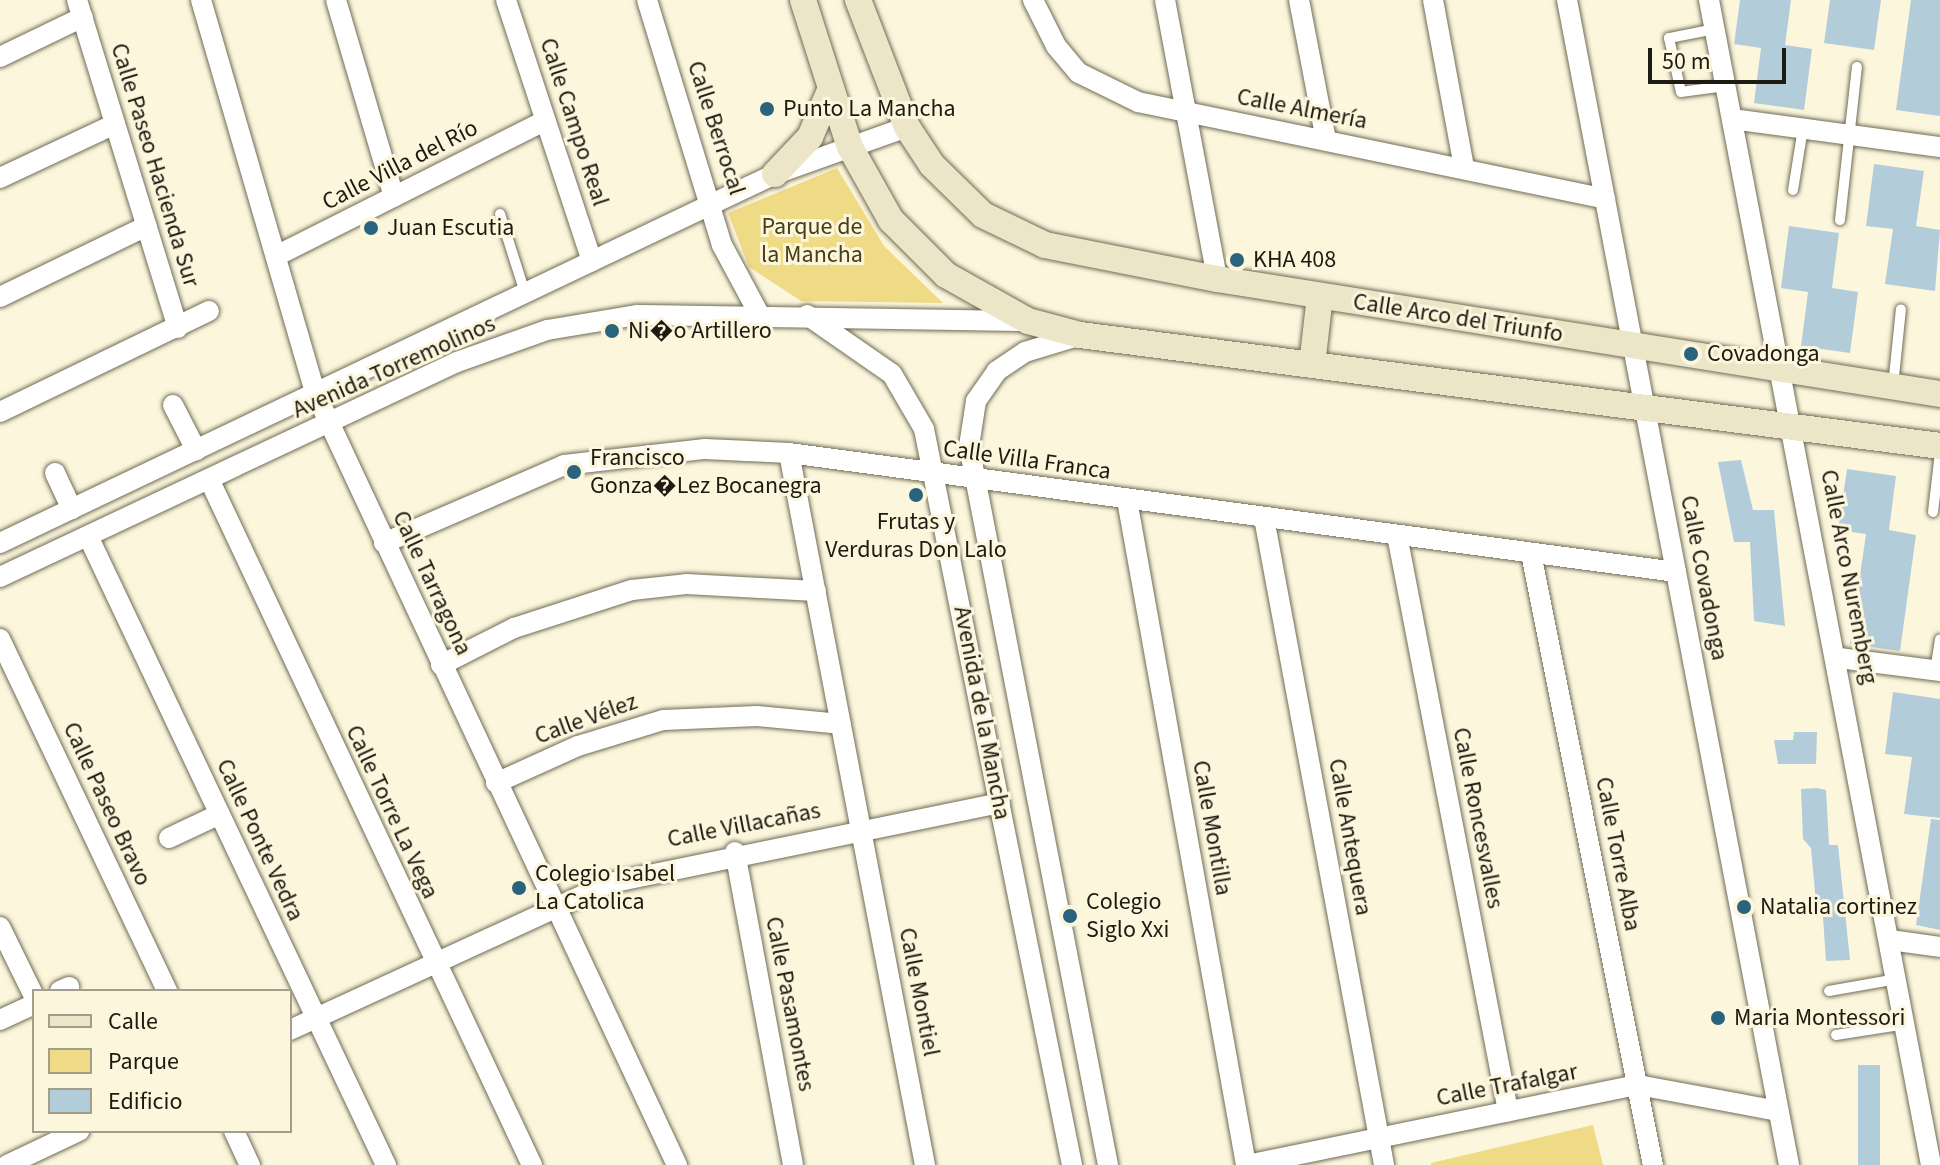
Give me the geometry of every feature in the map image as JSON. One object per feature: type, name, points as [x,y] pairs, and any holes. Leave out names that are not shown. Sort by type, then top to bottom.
[{"type":"street","name":"Calle Tarragona","points":[[201,0],[278,255],[315,392],[553,906],[677,1165]]},
{"type":"street","points":[[336,0],[394,197]]},
{"type":"street","name":"Calle Campo Real","points":[[506,0],[592,261]]},
{"type":"street","name":"Calle Berrocal","points":[[647,0],[713,203],[722,245],[758,312]]},
{"type":"street","points":[[803,0],[850,147],[867,184],[917,249],[981,299],[1028,321],[1080,335],[1940,446]]},
{"type":"street","points":[[858,0],[907,127]]},
{"type":"street","name":"Calle Almería","points":[[1033,0],[1056,46],[1079,73],[1116,94],[1186,112],[1605,199]]},
{"type":"street","points":[[1165,0],[1217,279]]},
{"type":"street","points":[[1299,0],[1326,140]]},
{"type":"street","points":[[1433,0],[1464,168]]},
{"type":"street","name":"Calle Covadonga","points":[[1567,0],[1789,1165]]},
{"type":"street","name":"Calle Arco Nuremberg","points":[[1709,0],[1839,658],[1931,1165]]},
{"type":"street","points":[[0,57],[80,9]]},
{"type":"street","name":"Calle Paseo Hacienda Sur","points":[[80,9],[178,328]]},
{"type":"street","points":[[775,174],[810,137],[831,88]]},
{"type":"street","points":[[1732,119],[1940,147]]},
{"type":"street","name":"Calle Villa del Río","points":[[278,255],[545,121]]},
{"type":"street","points":[[0,178],[115,124]]},
{"type":"street","name":"Avenida Torremolinos","points":[[0,543],[775,174],[907,127]]},
{"type":"street","name":"Calle Arco del Triunfo","points":[[907,127],[956,193],[983,215],[1045,245],[1217,279],[1940,394]]},
{"type":"street","points":[[0,297],[147,226]]},
{"type":"street","points":[[1312,365],[1320,296]]},
{"type":"street","points":[[0,412],[209,311]]},
{"type":"street","name":"Avenida Torremolinos","points":[[0,577],[329,423],[547,330],[638,315],[758,312],[1028,321]]},
{"type":"street","name":"Avenida de la Mancha","points":[[803,313],[892,374],[924,429],[1072,1165]]},
{"type":"street","name":"Avenida de la Mancha","points":[[1080,335],[1025,352],[997,371],[976,401],[969,446],[1108,1165]]},
{"type":"street","points":[[173,405],[196,450]]},
{"type":"street","name":"Calle Villa Franca","points":[[384,543],[564,465],[705,449],[789,453],[1676,572]]},
{"type":"street","name":"Calle Montiel","points":[[789,453],[925,1165]]},
{"type":"street","points":[[55,473],[72,509]]},
{"type":"street","name":"Calle Torre La Vega","points":[[209,479],[433,962],[532,1165]]},
{"type":"street","name":"Calle Montilla","points":[[1127,500],[1246,1165]]},
{"type":"street","name":"Calle Antequera","points":[[1264,518],[1384,1165]]},
{"type":"street","name":"Calle Roncesvalles","points":[[1397,535],[1508,1111]]},
{"type":"street","name":"Calle Ponte Vedra","points":[[88,536],[386,1165]]},
{"type":"street","name":"Calle Torre Alba","points":[[1531,553],[1653,1165]]},
{"type":"street","points":[[441,665],[526,623],[632,590],[686,584],[816,591]]},
{"type":"street","name":"Calle Paseo Bravo","points":[[0,639],[166,989]]},
{"type":"street","points":[[1839,658],[1938,671]]},
{"type":"street","name":"Calle Vélez","points":[[496,783],[578,746],[663,720],[757,716],[841,724]]},
{"type":"street","name":"Calle Villacañas","points":[[292,1029],[553,906],[661,867],[1000,803]]},
{"type":"street","points":[[169,838],[220,814]]},
{"type":"street","name":"Calle Pasamontes","points":[[735,852],[793,1165]]},
{"type":"street","points":[[0,927],[32,992]]},
{"type":"street","points":[[1890,940],[1940,947]]},
{"type":"street","points":[[0,1020],[32,1005]]},
{"type":"street","name":"Calle Trafalgar","points":[[1246,1165],[1638,1085],[1778,1111]]},
{"type":"street","points":[[7,1165],[75,1133]]},
{"type":"street","points":[[235,1133],[250,1165]]},
{"type":"lane","points":[[1715,29],[1669,38],[1681,92],[1726,86]]},
{"type":"lane","points":[[1840,220],[1857,67]]},
{"type":"lane","points":[[1793,190],[1803,128]]},
{"type":"lane","points":[[500,214],[525,293]]},
{"type":"lane","points":[[1893,388],[1901,309]]},
{"type":"lane","points":[[1933,512],[1940,452]]},
{"type":"lane","points":[[1938,671],[1940,639]]},
{"type":"lane","points":[[1829,991],[1897,979]]},
{"type":"lane","points":[[1836,1035],[1906,1024]]},
{"type":"green space","name":"Parque de la Mancha","points":[[837,168],[884,246],[943,303],[801,301],[749,267],[728,213]]},
{"type":"green space","points":[[1593,1125],[1603,1165],[1431,1165],[1431,1163]]},
{"type":"building","points":[[1740,0],[1791,0],[1785,45],[1812,49],[1804,110],[1754,103],[1761,48],[1734,44]]},
{"type":"building","points":[[1830,0],[1881,0],[1874,50],[1824,43]]},
{"type":"building","points":[[1911,0],[1940,0],[1940,116],[1896,110]]},
{"type":"building","points":[[1874,164],[1924,171],[1916,226],[1940,230],[1935,291],[1885,284],[1893,229],[1866,226]]},
{"type":"building","points":[[1789,226],[1839,233],[1832,288],[1858,292],[1850,353],[1801,346],[1808,292],[1781,288]]},
{"type":"building","points":[[1741,460],[1753,510],[1774,510],[1785,626],[1754,621],[1750,542],[1734,542],[1718,462]]},
{"type":"building","points":[[1847,469],[1896,476],[1889,530],[1916,535],[1900,651],[1850,644],[1866,534],[1838,530]]},
{"type":"building","points":[[1893,692],[1940,699],[1940,818],[1904,814],[1912,757],[1885,754]]},
{"type":"building","points":[[1794,732],[1817,732],[1816,764],[1778,764],[1774,740],[1793,740]]},
{"type":"building","points":[[1801,789],[1826,790],[1829,845],[1838,845],[1850,960],[1826,961],[1822,903],[1816,903],[1811,848],[1803,839]]},
{"type":"building","points":[[1931,819],[1940,820],[1940,930],[1916,925]]},
{"type":"building","points":[[1858,1065],[1880,1065],[1880,1165],[1858,1165]]},
{"type":"place","name":"Punto La Mancha","points":[[767,109]]},
{"type":"place","name":"Juan Escutia","points":[[371,228]]},
{"type":"place","name":"KHA 408","points":[[1237,260]]},
{"type":"place","name":"Ni�o Artillero","points":[[612,331]]},
{"type":"place","name":"Covadonga","points":[[1691,354]]},
{"type":"place","name":"Francisco Gonza�Lez Bocanegra","points":[[574,472]]},
{"type":"place","name":"Frutas y Verduras Don Lalo","points":[[916,495]]},
{"type":"place","name":"Colegio Isabel La Catolica","points":[[519,888]]},
{"type":"place","name":"Natalia cortinez","points":[[1744,907]]},
{"type":"place","name":"Colegio Siglo Xxi","points":[[1070,916]]},
{"type":"place","name":"Maria Montessori","points":[[1718,1018]]}]
